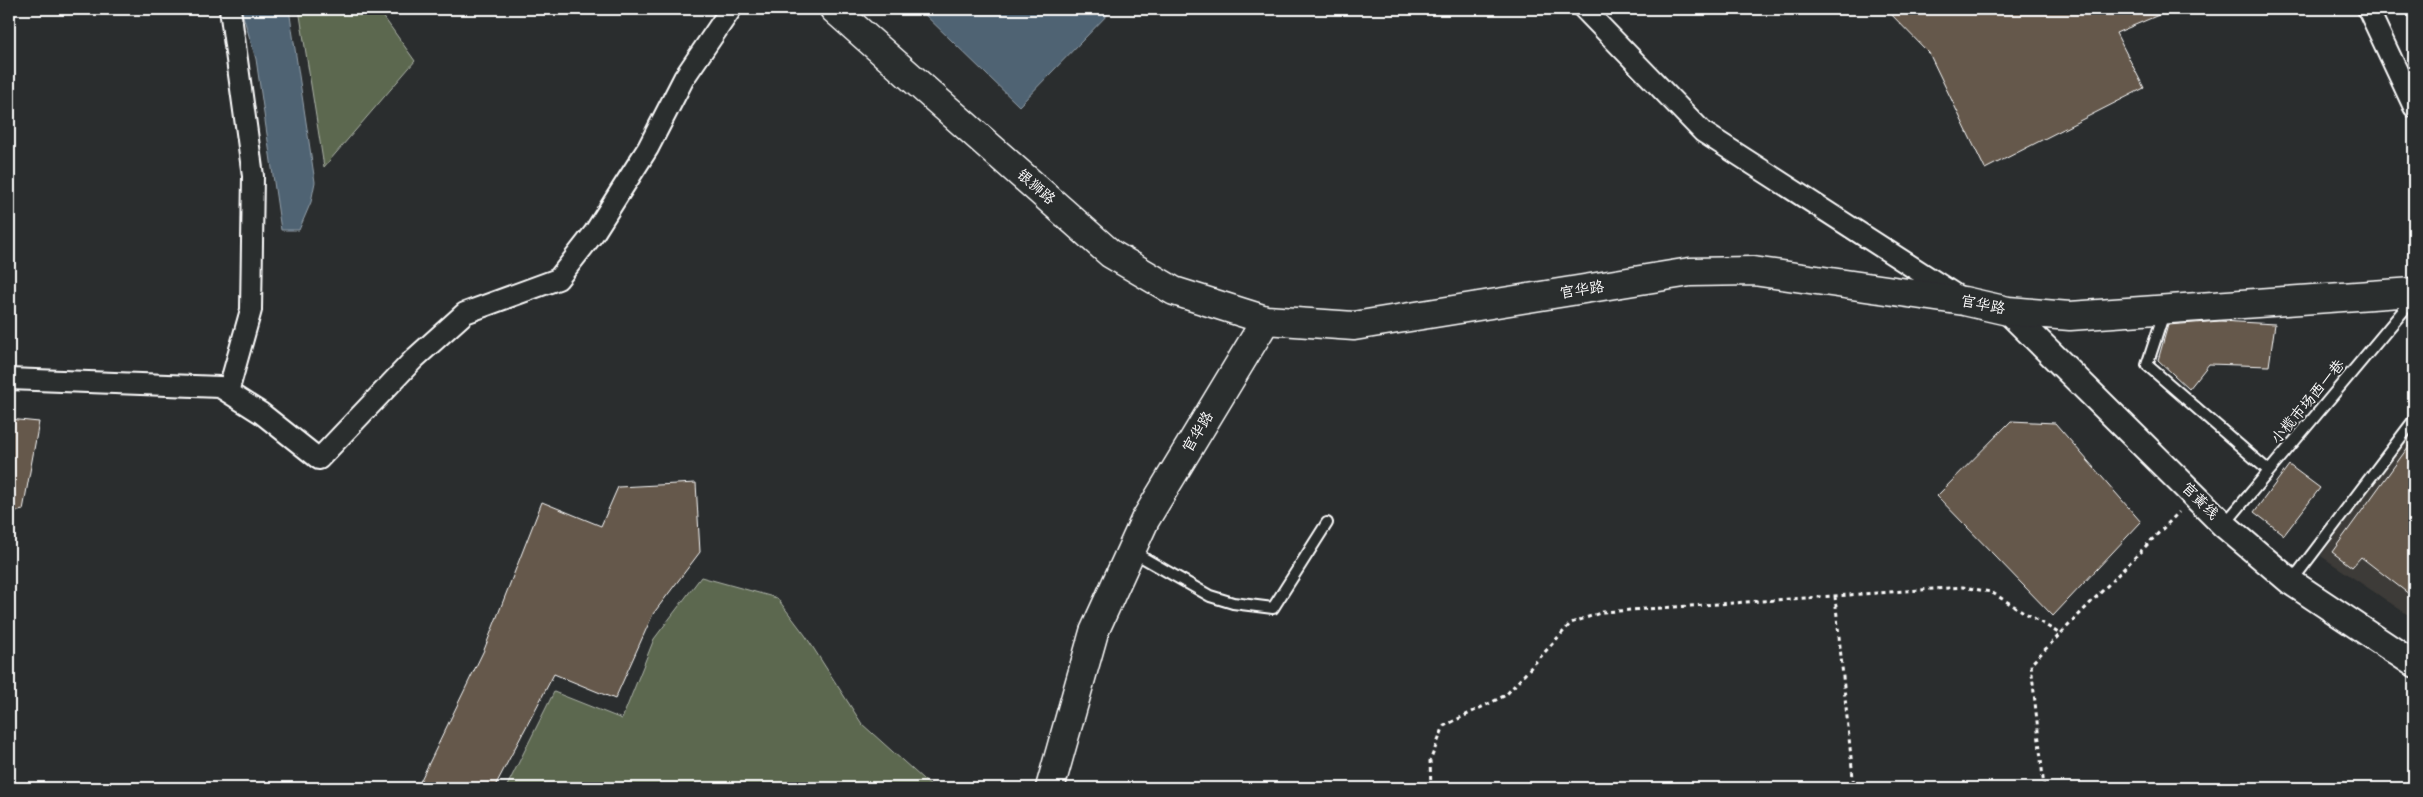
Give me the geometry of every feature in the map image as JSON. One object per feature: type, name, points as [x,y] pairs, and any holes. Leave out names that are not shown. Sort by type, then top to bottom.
[{"type":"main road","name":"银狮路","points":[[834,9],[1112,254],[1174,291],[1266,320]]},
{"type":"main road","name":"官华路","points":[[1050,788],[1094,632],[1130,551],[1145,520],[1266,320],[1354,326],[1699,272],[1753,271],[1964,301],[2008,311],[2070,316],[2414,292]]},
{"type":"street","points":[[228,392],[251,310],[253,176],[230,9]]},
{"type":"street","points":[[9,379],[220,387],[261,413],[319,459],[414,359],[465,313],[558,279],[594,233],[648,148],[684,78],[731,9]]},
{"type":"street","points":[[1584,9],[1703,132],[1964,301]]},
{"type":"street","points":[[2368,9],[2414,107]]},
{"type":"street","name":"官黄线","points":[[2008,311],[2224,525],[2291,582],[2414,664]]},
{"type":"lane","name":"小榄市场西一巷","points":[[2224,525],[2414,298]]},
{"type":"lane","points":[[2166,309],[2147,365],[2269,471]]},
{"type":"lane","points":[[2291,582],[2414,420]]},
{"type":"lane","points":[[1130,551],[1210,596],[1232,603],[1273,608],[1327,523]]},
{"type":"path","points":[[2044,788],[2031,664],[2195,496]]},
{"type":"path","points":[[1431,788],[1430,761],[1444,726],[1506,695],[1571,623],[1603,612],[1963,587],[1991,592],[2060,634]]},
{"type":"path","points":[[1834,596],[1854,788]]},
{"type":"shaded area","points":[[2414,422],[2414,619],[2321,556]]},
{"type":"green space","points":[[299,9],[378,9],[415,61],[324,167]]},
{"type":"green space","points":[[701,577],[777,598],[805,635],[862,724],[933,788],[506,788],[554,692],[622,719],[654,639]]},
{"type":"water","points":[[241,9],[289,9],[315,182],[311,202],[299,230],[281,230],[256,59]]},
{"type":"water","points":[[919,9],[1113,9],[1019,106]]},
{"type":"building","points":[[1886,9],[2173,9],[2116,33],[2144,88],[1985,169],[1929,53]]},
{"type":"building","points":[[2220,321],[2275,324],[2269,366],[2209,364],[2189,389],[2158,360],[2168,325]]},
{"type":"building","points":[[9,419],[39,422],[23,510],[9,513]]},
{"type":"building","points":[[2011,421],[2055,423],[2141,522],[2053,616],[1937,496]]},
{"type":"building","points":[[2414,439],[2414,598],[2361,557],[2352,567],[2332,552]]},
{"type":"building","points":[[2289,465],[2320,488],[2284,535],[2254,512]]},
{"type":"building","points":[[696,483],[700,552],[653,614],[615,699],[554,674],[494,788],[417,788],[484,650],[542,502],[601,526],[618,487]]}]
